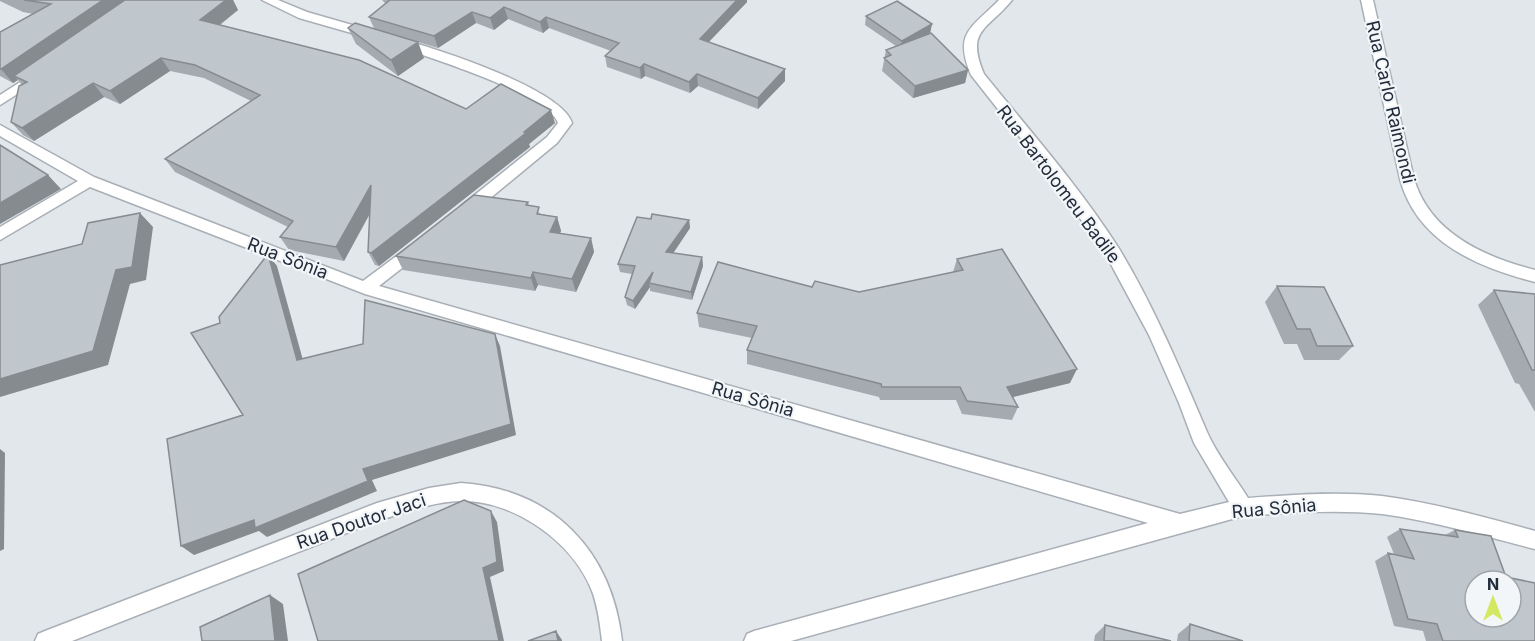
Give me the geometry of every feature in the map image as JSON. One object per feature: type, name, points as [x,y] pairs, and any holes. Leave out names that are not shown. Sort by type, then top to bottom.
[{"type":"street","points":[[268,0],[303,15],[401,43],[471,67],[519,88],[563,116],[565,123],[552,140],[456,217]]},
{"type":"street","name":"Rua Bartolomeu Badile","points":[[1006,0],[971,36],[968,46],[970,60],[978,75],[1053,169],[1112,251],[1157,334],[1184,393],[1200,437],[1242,507]]},
{"type":"street","name":"Rua Carlo Raimondi","points":[[1367,0],[1407,179],[1415,203],[1438,230],[1481,259],[1535,276]]},
{"type":"street","points":[[0,101],[48,68]]},
{"type":"street","name":"Rua Sônia","points":[[0,130],[89,181],[365,288],[1180,523],[1242,507],[1311,503],[1380,505],[1441,515],[1534,541]]},
{"type":"street","points":[[0,234],[89,181]]},
{"type":"street","points":[[365,288],[422,244]]},
{"type":"street","name":"Rua Doutor Jaci","points":[[45,641],[377,513],[431,496],[464,492],[496,498],[529,510],[551,524],[580,552],[600,584],[612,641]]},
{"type":"street","points":[[754,641],[1180,523]]},
{"type":"building","points":[[24,0],[103,0],[0,69],[0,32],[51,4]]},
{"type":"building","points":[[125,0],[226,0],[200,20],[359,60],[466,109],[501,84],[551,110],[524,132],[526,133],[371,253],[368,252],[371,185],[336,247],[280,237],[293,221],[165,159],[260,95],[195,65],[161,58],[110,91],[93,83],[22,128],[11,122],[19,86],[27,82],[14,76]]},
{"type":"building","points":[[390,0],[737,0],[700,39],[785,69],[758,98],[697,74],[689,82],[644,64],[640,68],[605,56],[619,43],[546,17],[540,22],[504,7],[490,18],[472,12],[434,36],[369,17]]},
{"type":"building","points":[[897,1],[932,24],[902,41],[866,16]]},
{"type":"building","points":[[355,23],[418,42],[391,60],[348,28]]},
{"type":"building","points":[[931,33],[968,70],[915,86],[884,58],[891,55],[886,50]]},
{"type":"building","points":[[0,145],[48,175],[0,203]]},
{"type":"building","points":[[474,195],[528,202],[526,205],[539,207],[537,214],[557,217],[550,232],[591,238],[572,279],[533,272],[531,278],[396,256]]},
{"type":"building","points":[[140,213],[132,267],[116,270],[93,351],[0,379],[0,265],[82,244],[88,223]]},
{"type":"building","points":[[652,214],[689,220],[666,252],[702,257],[691,292],[649,283],[653,272],[633,301],[625,297],[635,266],[618,264],[637,217],[651,219]]},
{"type":"building","points":[[1002,249],[1077,369],[1007,387],[1018,407],[967,401],[960,387],[882,387],[881,384],[747,350],[757,326],[697,313],[718,262],[812,287],[815,281],[859,292],[963,270],[957,259]]},
{"type":"building","points":[[268,254],[297,360],[363,344],[365,300],[495,334],[511,424],[363,469],[368,481],[255,528],[254,520],[181,546],[167,439],[243,415],[191,333],[220,323],[219,317]]},
{"type":"building","points":[[1277,286],[1324,287],[1353,346],[1317,346],[1310,329],[1297,329]]},
{"type":"building","points":[[1494,290],[1535,294],[1535,370],[1532,370]]},
{"type":"building","points":[[464,500],[491,511],[497,562],[483,568],[499,641],[318,641],[298,574]]},
{"type":"building","points":[[1400,529],[1458,537],[1455,530],[1491,536],[1503,569],[1463,569],[1463,629],[1523,629],[1523,581],[1535,583],[1535,641],[1443,641],[1437,624],[1408,619],[1388,553],[1414,559]]},
{"type":"building","points":[[270,595],[275,641],[202,641],[200,627]]},
{"type":"building","points":[[1190,624],[1243,641],[1189,641]]},
{"type":"building","points":[[1105,625],[1171,641],[1104,641]]},
{"type":"building","points":[[556,631],[558,641],[528,641]]}]
